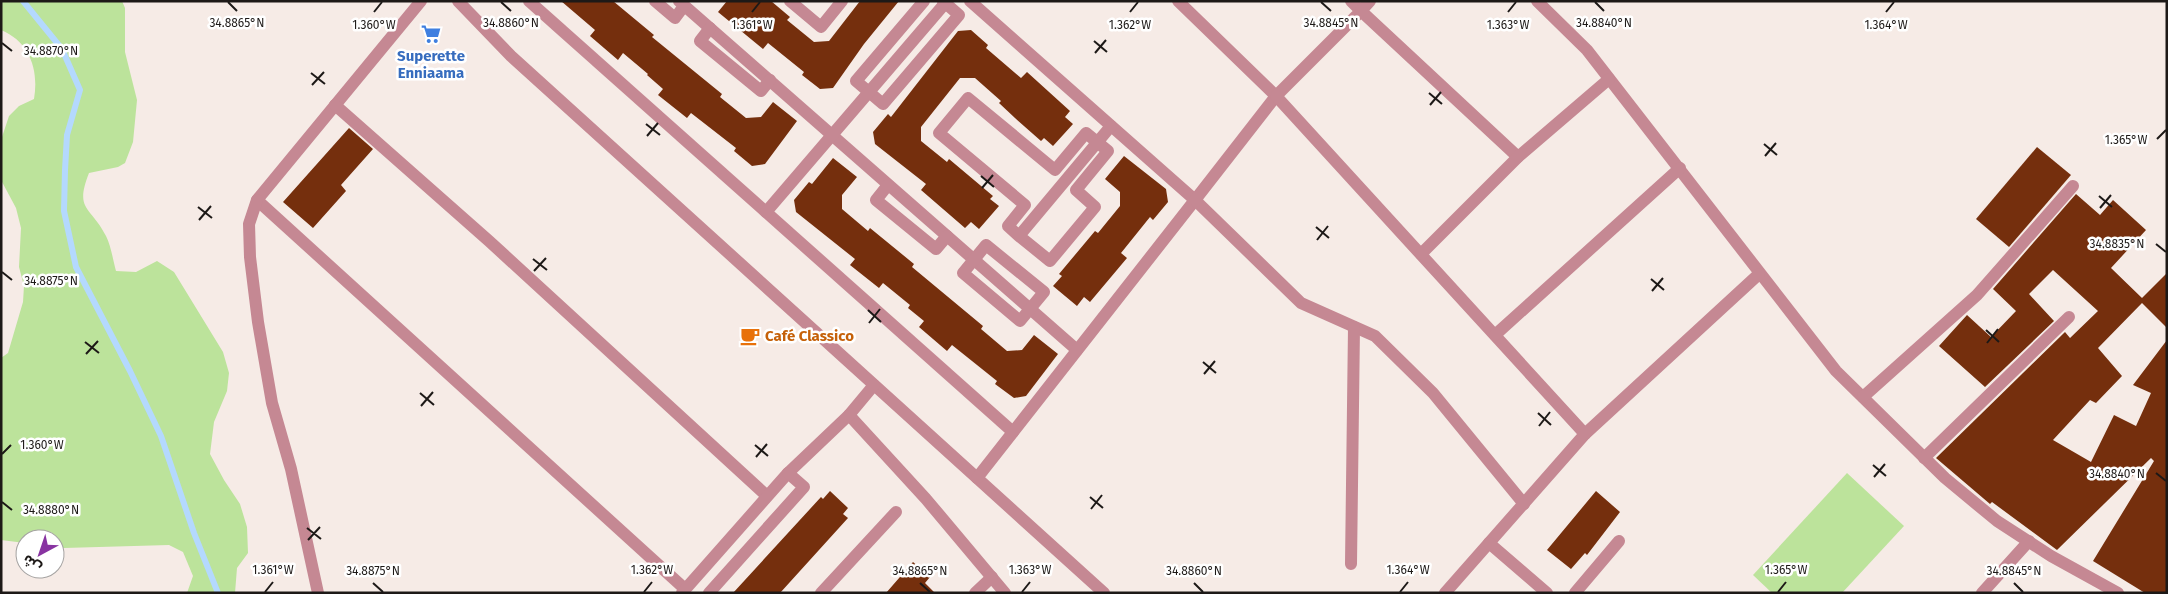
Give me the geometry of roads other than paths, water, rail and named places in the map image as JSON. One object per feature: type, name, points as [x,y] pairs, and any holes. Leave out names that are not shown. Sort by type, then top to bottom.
[{"type":"street","points":[[318,593],[291,469],[272,403],[258,322],[250,257],[249,224],[258,200],[421,1]]},
{"type":"street","points":[[458,1],[511,56],[1104,593]]},
{"type":"street","points":[[529,1],[1013,432]]},
{"type":"street","points":[[655,1],[675,18],[682,4],[710,28],[700,41],[761,90],[770,80],[1077,350]]},
{"type":"street","points":[[790,1],[821,27],[842,1]]},
{"type":"street","points":[[766,212],[869,92],[945,2],[959,15],[883,104],[869,92],[856,81],[924,1]]},
{"type":"street","points":[[970,1],[1195,200],[1301,302],[1375,336],[1433,393],[1524,504]]},
{"type":"street","points":[[1178,1],[1276,96],[1586,434]]},
{"type":"street","points":[[1351,1],[1518,158]]},
{"type":"street","points":[[977,478],[1276,96],[1370,1]]},
{"type":"street","points":[[1537,1],[1587,50],[1836,371],[1924,458],[1997,521],[2051,556],[2118,593]]},
{"type":"street","points":[[1421,254],[1518,158],[1609,78]]},
{"type":"street","points":[[968,98],[1055,170],[1086,133],[1097,142],[1108,151],[1076,190],[1096,206],[1050,261],[1008,226],[1025,205],[939,133],[968,98]]},
{"type":"street","points":[[335,105],[496,247],[767,496]]},
{"type":"street","points":[[1019,236],[1111,126]]},
{"type":"street","points":[[1495,335],[1680,168]]},
{"type":"street","points":[[888,185],[876,200],[936,249],[946,236]]},
{"type":"street","points":[[1862,397],[1977,295],[2072,186]]},
{"type":"street","points":[[258,200],[684,591],[788,473],[849,415],[874,385]]},
{"type":"street","points":[[986,244],[1044,292],[1030,308],[1020,321],[962,273],[986,244]]},
{"type":"street","points":[[1445,593],[1586,434],[1759,274]]},
{"type":"street","points":[[1924,458],[2069,317]]},
{"type":"street","points":[[1351,564],[1354,327]]},
{"type":"street","points":[[849,415],[926,499],[1005,593]]},
{"type":"street","points":[[709,593],[804,487],[788,473]]},
{"type":"street","points":[[821,593],[896,512]]},
{"type":"street","points":[[1575,593],[1619,541]]},
{"type":"street","points":[[1982,593],[2029,541]]},
{"type":"street","points":[[1489,543],[1547,593]]},
{"type":"street","points":[[975,593],[992,577]]},
{"type":"waterway","points":[[23,1],[62,49],[80,90],[67,135],[64,211],[76,267],[130,371],[161,436],[194,533],[218,593]]},
{"type":"place","name":"Superette Enniaama","points":[[431,34]]},
{"type":"place","name":"Café Classico","points":[[750,336]]}]
